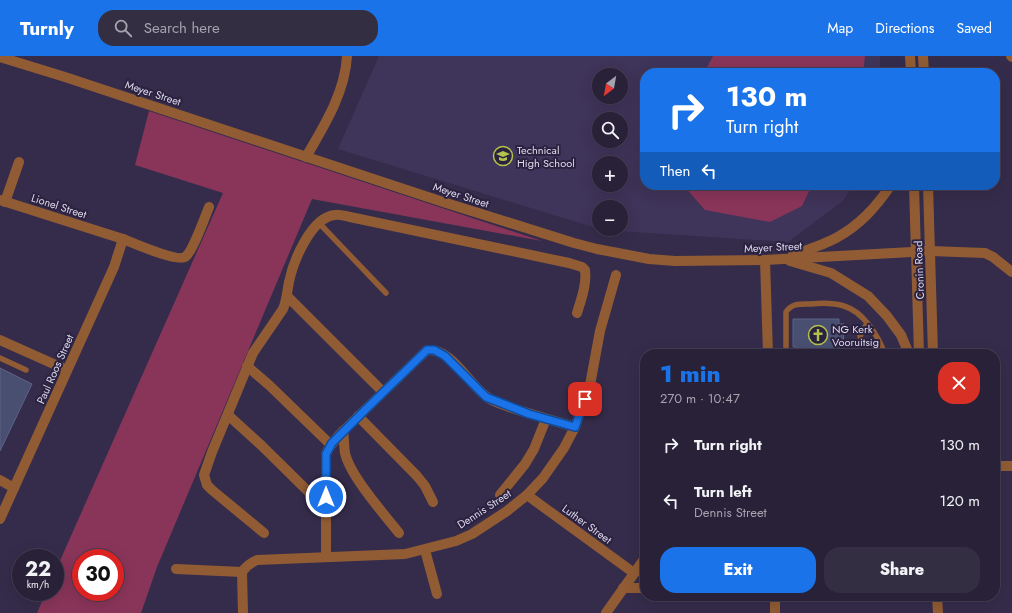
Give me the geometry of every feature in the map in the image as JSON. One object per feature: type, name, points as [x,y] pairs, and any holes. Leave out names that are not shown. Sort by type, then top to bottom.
[{"type":"street","points":[[306,157],[327,119],[337,96],[344,75],[347,56]]},
{"type":"street","points":[[910,56],[911,68]]},
{"type":"street","points":[[923,56],[924,68]]},
{"type":"street","name":"Meyer Street","points":[[0,57],[306,157],[597,249],[650,259],[675,261],[765,260],[915,251],[985,253],[993,257],[1012,272]]},
{"type":"street","points":[[3,201],[19,162]]},
{"type":"street","points":[[784,259],[836,238],[852,227],[878,204],[888,190]]},
{"type":"street","name":"Cronin Road","points":[[914,190],[919,349]]},
{"type":"street","name":"Cronin Road","points":[[928,190],[933,349]]},
{"type":"street","name":"Lionel Street","points":[[3,201],[123,239]]},
{"type":"street","points":[[123,239],[171,257],[185,257],[191,249],[209,207]]},
{"type":"street","points":[[264,533],[219,497],[207,485],[204,475],[247,366],[257,346],[283,309],[292,272],[304,244],[310,234],[324,219],[335,215],[350,217],[582,267],[585,270],[586,276],[582,298],[577,313]]},
{"type":"street","name":"Paul Roos Street","points":[[0,519],[114,267],[123,239]]},
{"type":"street","points":[[784,259],[831,273],[868,296],[887,316],[901,335],[907,349]]},
{"type":"street","points":[[765,260],[768,349]]},
{"type":"street","name":"Dennis Street","points":[[242,572],[251,562],[257,560],[405,554],[425,550],[456,541],[472,534],[507,512],[543,478],[564,448],[575,427],[590,384],[600,331],[616,275]]},
{"type":"street","points":[[287,296],[383,392]]},
{"type":"street","points":[[0,340],[67,370]]},
{"type":"street","points":[[326,557],[326,454],[331,445],[343,431],[427,350],[434,350],[445,356],[486,397],[546,419],[575,427]]},
{"type":"street","points":[[247,366],[269,384],[331,445]]},
{"type":"street","points":[[228,415],[326,509]]},
{"type":"street","points":[[358,416],[417,476],[425,486],[433,502]]},
{"type":"street","points":[[500,495],[531,454],[546,419]]},
{"type":"street","points":[[343,431],[345,453],[349,464],[373,500],[400,533]]},
{"type":"street","points":[[1000,466],[1012,466]]},
{"type":"street","points":[[0,480],[14,488]]},
{"type":"street","name":"Luther Street","points":[[526,495],[634,573]]},
{"type":"street","points":[[425,550],[437,594]]},
{"type":"street","points":[[606,613],[640,565]]},
{"type":"street","points":[[176,569],[242,572],[243,613]]},
{"type":"street","points":[[623,588],[640,588]]},
{"type":"street","points":[[775,601],[775,613]]},
{"type":"street","points":[[937,601],[938,613]]},
{"type":"lane","points":[[319,223],[386,293]]},
{"type":"lane","points":[[786,349],[786,312],[794,305],[818,303],[844,306],[857,313],[877,336],[883,349]]},
{"type":"lane","points":[[864,349],[860,336],[867,323]]},
{"type":"lane","points":[[0,358],[26,370]]},
{"type":"shaded area","name":"Technical High School","points":[[379,56],[880,56],[880,68],[640,68],[640,190],[850,190],[844,200],[788,242],[628,232],[628,200],[592,200],[592,227],[338,149]]},
{"type":"shaded area","points":[[713,56],[865,56],[864,68],[707,68]]},
{"type":"shaded area","points":[[149,111],[542,241],[312,199],[157,567],[141,613],[37,613],[42,601],[64,601],[64,552],[223,193],[135,165]]},
{"type":"shaded area","points":[[687,190],[810,190],[802,206],[770,222],[705,210]]},
{"type":"building","name":"NG Kerk Vooruitsig","points":[[793,319],[839,319],[839,324],[844,324],[843,349],[796,349],[796,347],[793,347]]},
{"type":"building","points":[[0,368],[32,384],[0,451]]},
{"type":"place","name":"Technical High School","points":[[503,156]]},
{"type":"place","name":"NG Kerk Vooruitsig","points":[[818,335]]},
{"type":"route","points":[[326,497],[326,454],[332,443],[427,350],[434,350],[445,356],[486,397],[529,414],[575,427],[585,399]]}]
